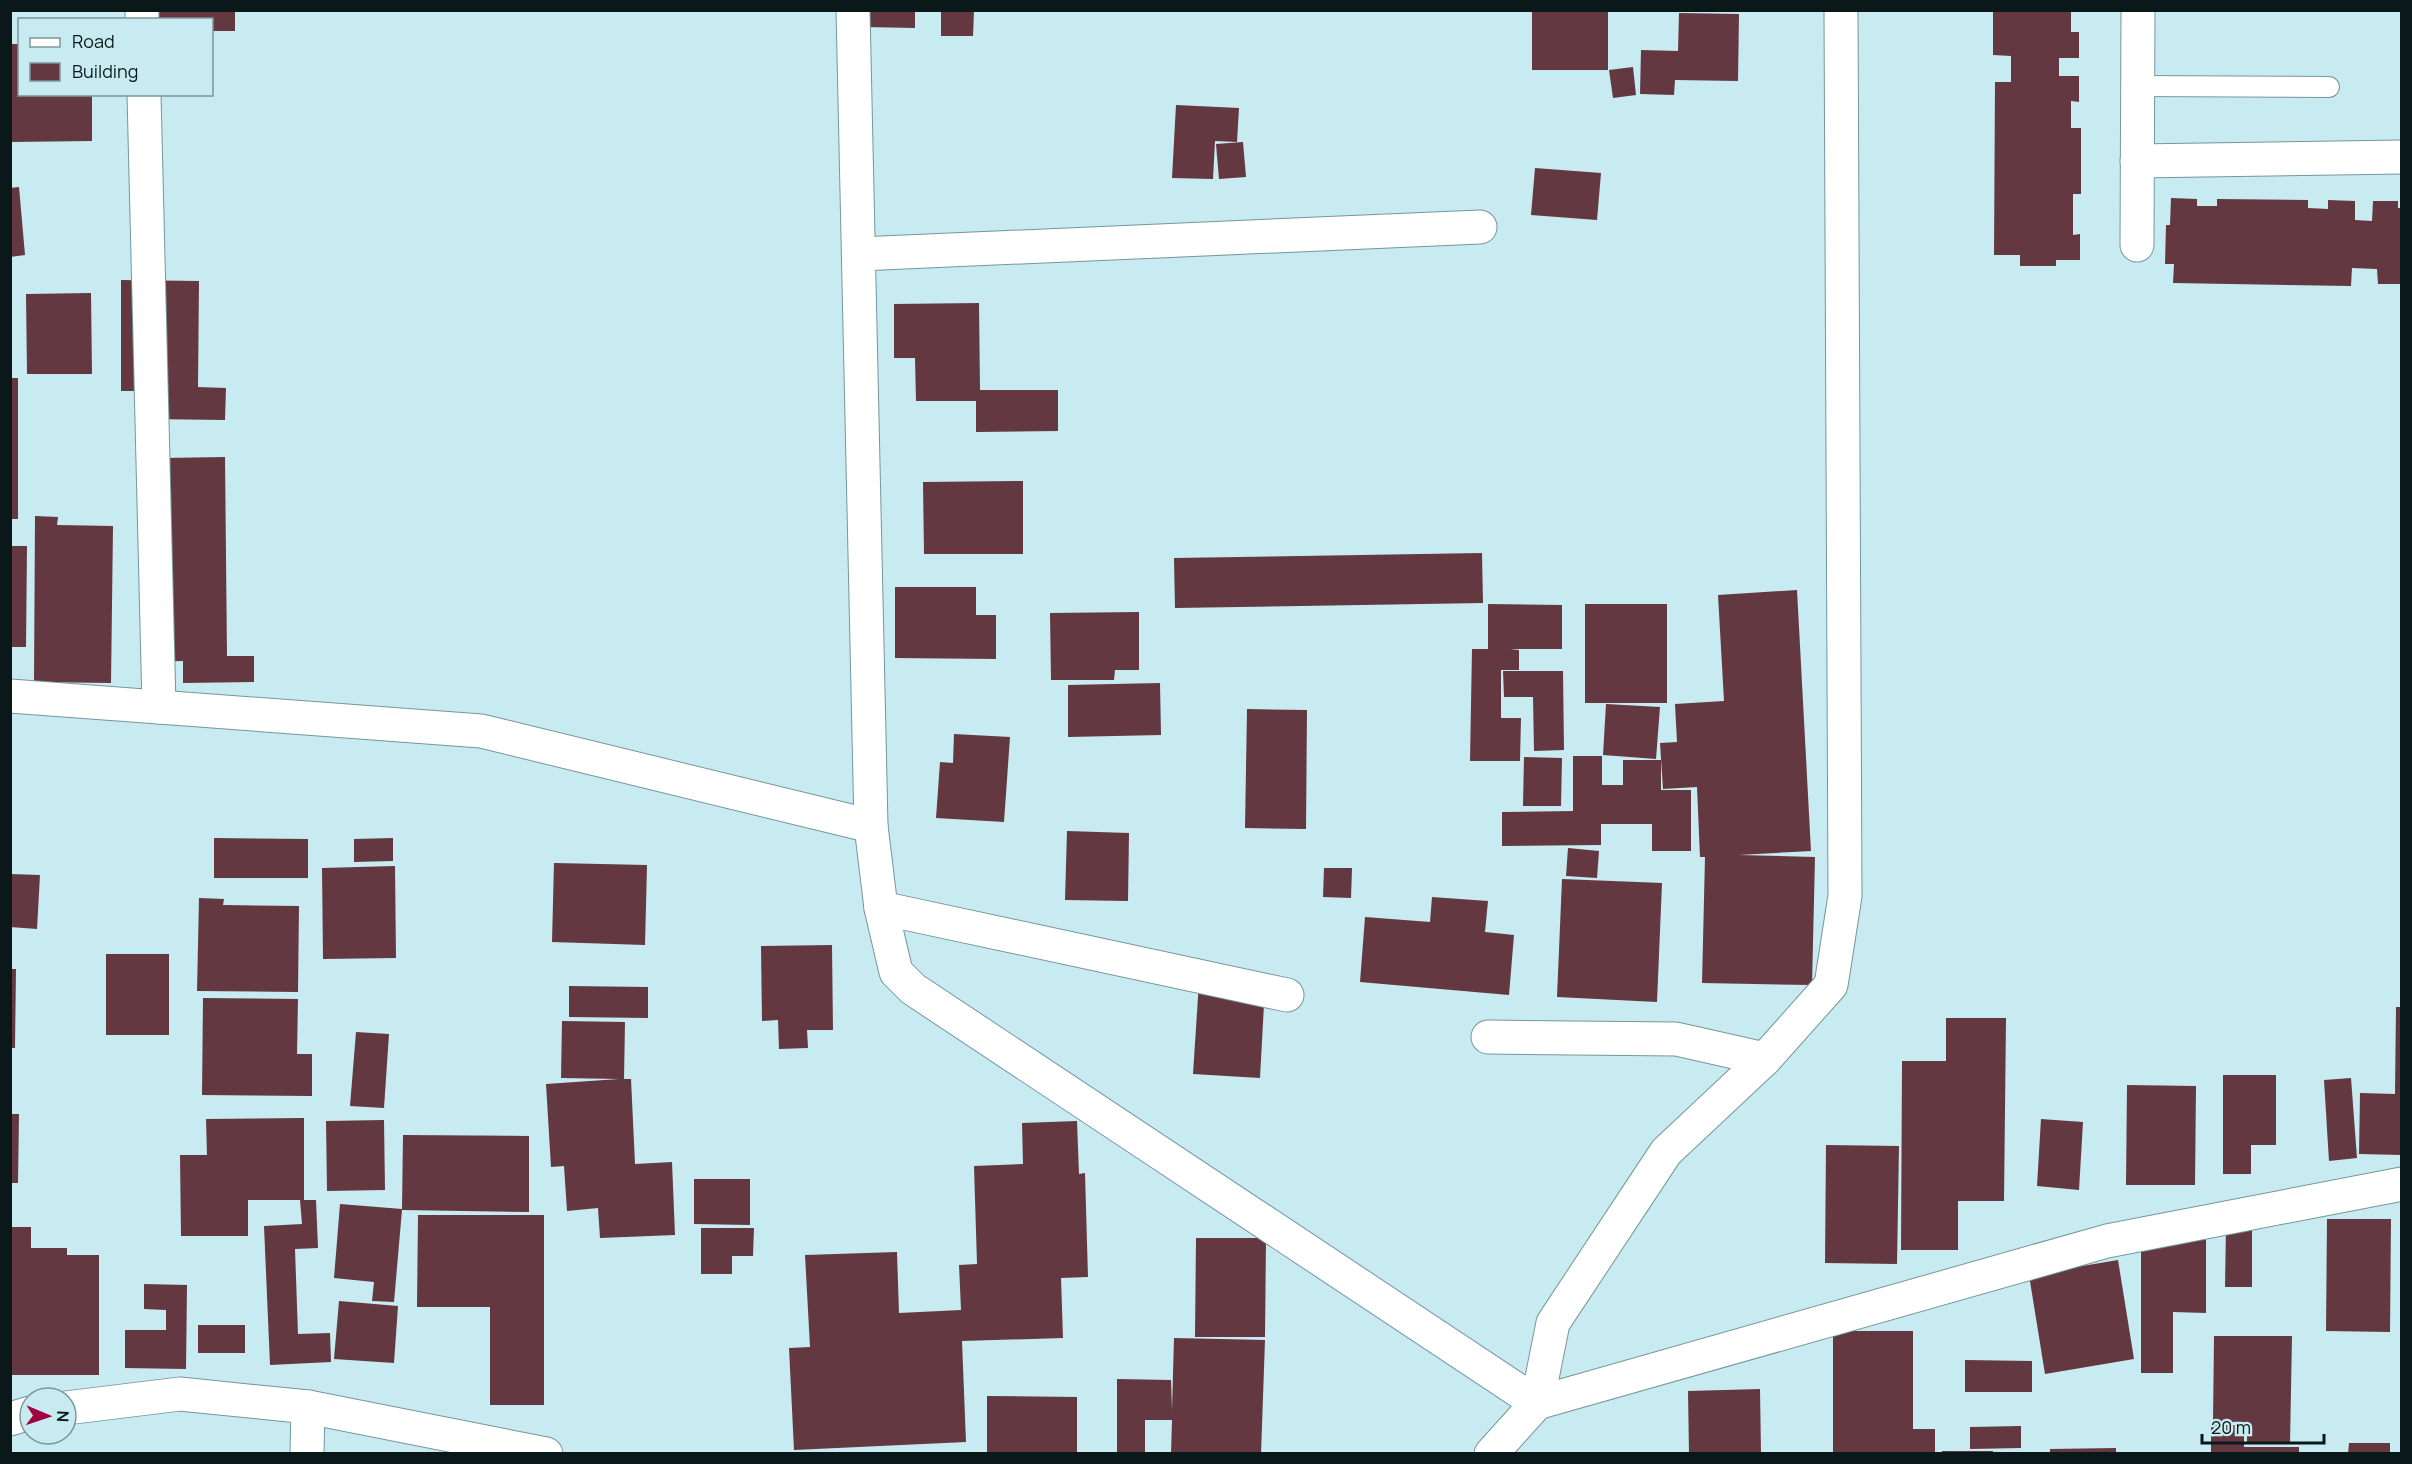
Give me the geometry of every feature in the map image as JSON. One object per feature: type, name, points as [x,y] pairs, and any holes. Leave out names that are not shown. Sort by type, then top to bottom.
[{"type":"street","points":[[853,10],[871,826],[881,908],[896,972],[913,989],[1537,1403],[2107,1241],[2402,1184]]},
{"type":"street","points":[[1491,1454],[1537,1403],[1553,1323],[1659,1161],[1765,1059],[1831,985],[1845,896],[1841,10]]},
{"type":"street","points":[[2137,244],[2138,10]]},
{"type":"street","points":[[144,96],[159,707]]},
{"type":"street","points":[[2137,161],[2402,157]]},
{"type":"street","points":[[859,255],[1480,227]]},
{"type":"street","points":[[10,696],[481,731],[871,826]]},
{"type":"street","points":[[881,908],[1287,995]]},
{"type":"street","points":[[1488,1037],[1676,1039],[1765,1059]]},
{"type":"street","points":[[78,1407],[180,1394],[308,1407],[546,1454]]},
{"type":"street","points":[[307,1454],[308,1407]]},
{"type":"lane","points":[[2138,86],[2329,87]]},
{"type":"building","points":[[153,10],[235,10],[235,31],[213,31],[213,18],[153,18]]},
{"type":"building","points":[[865,10],[915,10],[915,28],[865,27]]},
{"type":"building","points":[[941,10],[974,10],[973,36],[941,36]]},
{"type":"building","points":[[1532,10],[1608,10],[1608,70],[1532,70]]},
{"type":"building","points":[[1993,10],[2071,10],[2071,32],[2079,32],[2079,58],[2059,58],[2059,76],[2079,76],[2079,102],[2071,101],[2071,128],[2081,128],[2081,194],[2073,194],[2073,235],[2080,234],[2080,260],[2056,260],[2056,266],[2020,266],[2020,255],[1994,255],[1995,82],[2011,82],[2011,56],[1993,55]]},
{"type":"building","points":[[1679,13],[1739,14],[1738,81],[1675,80],[1674,95],[1640,94],[1641,50],[1678,51]]},
{"type":"building","points":[[10,44],[18,44],[18,96],[92,96],[92,141],[10,142]]},
{"type":"building","points":[[1633,67],[1636,95],[1613,98],[1609,70]]},
{"type":"building","points":[[1176,105],[1239,108],[1237,142],[1215,141],[1213,179],[1172,178]]},
{"type":"building","points":[[1243,142],[1246,177],[1219,179],[1216,144]]},
{"type":"building","points":[[1535,168],[1601,173],[1597,220],[1531,215]]},
{"type":"building","points":[[19,187],[25,255],[10,257],[10,188]]},
{"type":"building","points":[[2171,198],[2197,199],[2197,206],[2217,206],[2217,199],[2308,200],[2308,208],[2328,209],[2328,200],[2355,201],[2355,220],[2372,221],[2373,201],[2398,201],[2398,208],[2402,208],[2402,284],[2378,284],[2377,269],[2352,268],[2351,286],[2173,283],[2174,264],[2165,264],[2166,225],[2170,225]]},
{"type":"building","points":[[121,280],[199,281],[198,387],[226,388],[225,420],[146,419],[146,391],[121,391]]},
{"type":"building","points":[[91,293],[92,374],[27,374],[26,294]]},
{"type":"building","points":[[979,303],[980,390],[1058,390],[1058,431],[976,432],[976,401],[916,401],[915,358],[894,358],[894,304]]},
{"type":"building","points":[[10,378],[18,378],[18,519],[10,519]]},
{"type":"building","points":[[225,457],[227,656],[254,656],[254,682],[183,683],[183,661],[141,662],[139,540],[163,458]]},
{"type":"building","points":[[1023,481],[1023,554],[924,554],[923,482]]},
{"type":"building","points":[[35,516],[58,517],[57,525],[113,526],[111,683],[34,682]]},
{"type":"building","points":[[10,546],[27,546],[26,647],[10,647]]},
{"type":"building","points":[[1482,553],[1483,603],[1175,608],[1174,558]]},
{"type":"building","points":[[895,587],[976,587],[976,615],[996,615],[996,659],[895,658]]},
{"type":"building","points":[[1797,590],[1811,851],[1739,855],[1815,857],[1812,985],[1702,983],[1705,857],[1700,857],[1697,787],[1663,789],[1660,743],[1677,742],[1675,704],[1724,701],[1718,595]]},
{"type":"building","points":[[1488,604],[1562,605],[1562,649],[1510,649],[1519,650],[1519,670],[1501,670],[1501,718],[1521,718],[1520,761],[1470,761],[1472,649],[1488,649]]},
{"type":"building","points":[[1585,604],[1667,604],[1667,703],[1585,703]]},
{"type":"building","points":[[1139,612],[1139,670],[1115,670],[1114,680],[1051,680],[1050,613]]},
{"type":"building","points":[[1503,671],[1563,671],[1564,750],[1534,751],[1533,697],[1504,697]]},
{"type":"building","points":[[1160,683],[1161,735],[1068,737],[1068,685]]},
{"type":"building","points":[[1606,704],[1660,707],[1656,759],[1603,755]]},
{"type":"building","points":[[1247,709],[1307,710],[1306,829],[1245,828]]},
{"type":"building","points":[[954,734],[1010,737],[1004,822],[936,818],[940,762],[953,763]]},
{"type":"building","points":[[1573,756],[1602,756],[1602,785],[1623,785],[1623,760],[1661,760],[1661,790],[1691,790],[1691,851],[1652,851],[1652,824],[1601,824],[1601,845],[1502,846],[1502,812],[1573,811]]},
{"type":"building","points":[[1524,757],[1562,758],[1561,806],[1523,806]]},
{"type":"building","points":[[1067,831],[1129,833],[1128,901],[1065,900]]},
{"type":"building","points":[[214,838],[308,839],[308,878],[214,878]]},
{"type":"building","points":[[393,838],[393,861],[354,862],[354,839]]},
{"type":"building","points":[[1568,848],[1599,851],[1597,878],[1566,876]]},
{"type":"building","points":[[554,863],[647,865],[645,945],[552,942]]},
{"type":"building","points":[[395,866],[396,958],[323,959],[322,868]]},
{"type":"building","points":[[1324,868],[1352,868],[1351,898],[1323,897]]},
{"type":"building","points":[[10,874],[40,875],[37,929],[10,927]]},
{"type":"building","points":[[1562,879],[1662,883],[1657,1002],[1557,997]]},
{"type":"building","points":[[1432,897],[1488,901],[1485,932],[1514,935],[1509,995],[1360,982],[1365,917],[1430,922]]},
{"type":"building","points":[[199,898],[224,899],[223,905],[299,906],[298,992],[197,991]]},
{"type":"building","points":[[832,945],[833,1030],[807,1030],[808,1048],[779,1049],[778,1020],[762,1021],[761,946]]},
{"type":"building","points":[[106,954],[169,954],[169,1035],[106,1035]]},
{"type":"building","points":[[10,969],[16,969],[15,1048],[10,1048]]},
{"type":"building","points":[[1199,982],[1265,986],[1260,1078],[1193,1074]]},
{"type":"building","points":[[569,986],[648,987],[648,1018],[569,1017]]},
{"type":"building","points":[[203,998],[298,999],[297,1054],[312,1054],[312,1096],[202,1095]]},
{"type":"building","points":[[2396,1007],[2402,1007],[2402,1155],[2359,1154],[2360,1093],[2395,1094]]},
{"type":"building","points":[[1946,1018],[2006,1018],[2004,1201],[1958,1201],[1958,1250],[1901,1250],[1902,1061],[1946,1061]]},
{"type":"building","points":[[562,1021],[625,1022],[624,1079],[631,1079],[635,1164],[672,1162],[675,1235],[600,1238],[598,1208],[567,1211],[564,1166],[551,1167],[546,1084],[619,1079],[561,1078]]},
{"type":"building","points":[[356,1032],[389,1034],[384,1108],[350,1106]]},
{"type":"building","points":[[2223,1075],[2276,1075],[2276,1145],[2251,1145],[2251,1174],[2223,1174]]},
{"type":"building","points":[[2351,1078],[2357,1158],[2329,1161],[2324,1080]]},
{"type":"building","points":[[2127,1085],[2196,1086],[2195,1185],[2126,1185]]},
{"type":"building","points":[[10,1114],[19,1114],[18,1183],[10,1183]]},
{"type":"building","points":[[304,1118],[304,1200],[316,1200],[318,1248],[295,1249],[298,1334],[330,1333],[331,1362],[270,1365],[264,1226],[302,1224],[300,1200],[248,1200],[248,1236],[181,1236],[180,1155],[207,1155],[206,1119]]},
{"type":"building","points":[[2041,1119],[2083,1122],[2079,1190],[2037,1186]]},
{"type":"building","points":[[384,1120],[385,1190],[327,1191],[326,1121]]},
{"type":"building","points":[[1077,1121],[1079,1174],[1085,1173],[1088,1277],[1061,1278],[1063,1338],[962,1341],[966,1442],[794,1450],[789,1348],[810,1347],[805,1255],[897,1252],[899,1313],[961,1310],[959,1265],[977,1264],[974,1166],[1023,1164],[1022,1123]]},
{"type":"building","points":[[403,1135],[529,1136],[529,1212],[402,1210],[394,1302],[372,1301],[374,1282],[334,1278],[340,1204],[402,1209]]},
{"type":"building","points":[[1826,1145],[1899,1146],[1897,1264],[1825,1263]]},
{"type":"building","points":[[694,1179],[750,1179],[750,1225],[694,1224]]},
{"type":"building","points":[[418,1215],[544,1215],[544,1405],[490,1405],[490,1307],[417,1307]]},
{"type":"building","points":[[2327,1219],[2391,1219],[2390,1332],[2326,1331]]},
{"type":"building","points":[[10,1227],[31,1227],[31,1248],[67,1248],[67,1255],[99,1255],[99,1375],[12,1375]]},
{"type":"building","points":[[2226,1227],[2252,1227],[2252,1287],[2225,1287]]},
{"type":"building","points":[[701,1228],[754,1228],[753,1256],[732,1256],[732,1274],[701,1274]]},
{"type":"building","points":[[1196,1238],[1266,1238],[1265,1337],[1195,1337]]},
{"type":"building","points":[[2141,1240],[2206,1240],[2206,1313],[2173,1312],[2173,1373],[2141,1373]]},
{"type":"building","points":[[2118,1260],[2134,1359],[2045,1374],[2029,1275]]},
{"type":"building","points":[[144,1284],[187,1285],[186,1369],[125,1368],[125,1330],[166,1330],[166,1310],[144,1309]]},
{"type":"building","points":[[339,1301],[398,1306],[394,1363],[334,1359]]},
{"type":"building","points":[[198,1325],[245,1325],[245,1353],[198,1353]]},
{"type":"building","points":[[1844,1331],[1913,1331],[1913,1429],[1935,1429],[1935,1454],[1833,1454],[1833,1334],[1844,1334]]},
{"type":"building","points":[[2214,1336],[2292,1336],[2290,1444],[2247,1444],[2247,1422],[2213,1422]]},
{"type":"building","points":[[1174,1338],[1265,1340],[1261,1454],[1171,1454],[1172,1420],[1145,1420],[1145,1454],[1117,1454],[1117,1379],[1171,1380],[1172,1410]]},
{"type":"building","points":[[1965,1360],[2032,1361],[2032,1392],[1965,1392]]},
{"type":"building","points":[[1760,1389],[1761,1454],[1689,1454],[1688,1391]]},
{"type":"building","points":[[987,1396],[1077,1397],[1077,1454],[987,1454]]},
{"type":"building","points":[[2211,1425],[2244,1425],[2244,1447],[2299,1447],[2299,1454],[2211,1454]]},
{"type":"building","points":[[2021,1426],[2021,1448],[1970,1449],[1970,1427]]},
{"type":"building","points":[[2349,1443],[2390,1443],[2390,1454],[2348,1454]]},
{"type":"building","points":[[2116,1448],[2116,1454],[2050,1454],[2050,1449]]},
{"type":"building","points":[[1942,1451],[1993,1451],[1993,1454],[1942,1454]]}]
